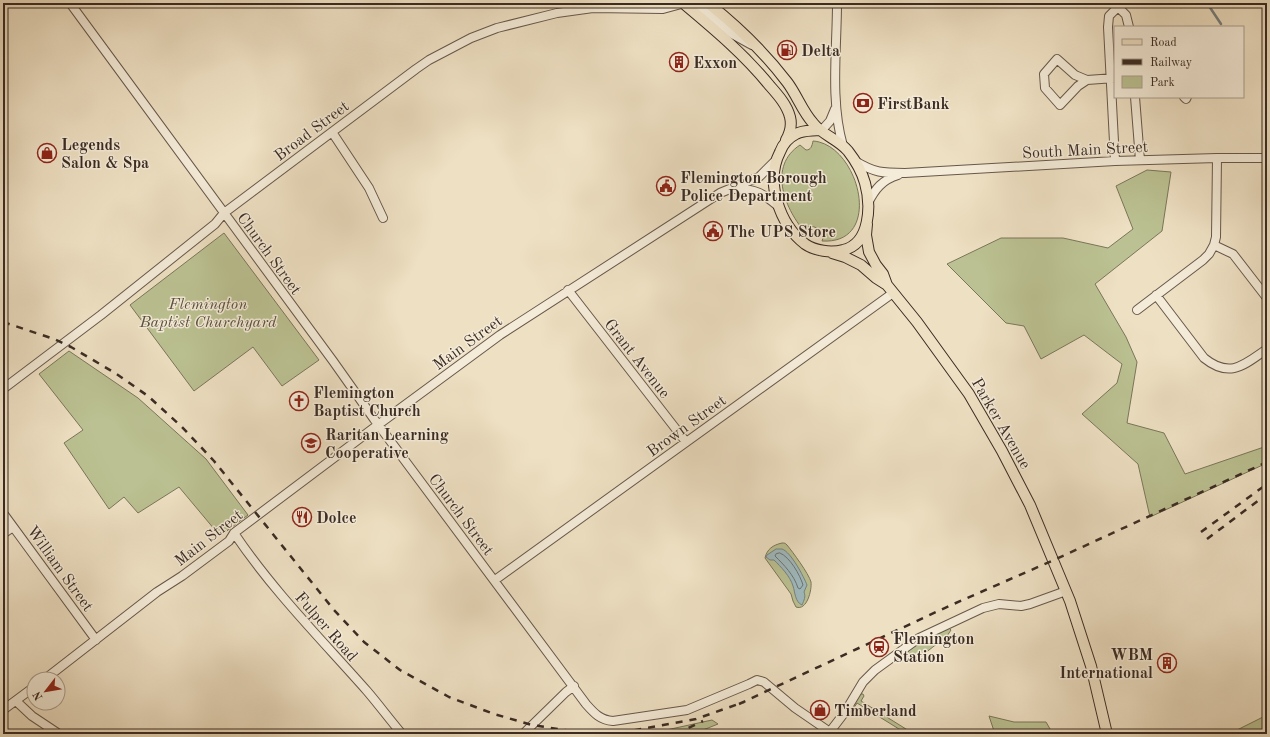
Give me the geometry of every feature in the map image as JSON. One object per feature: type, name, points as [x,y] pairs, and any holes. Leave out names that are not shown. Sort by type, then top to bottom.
[{"type":"main road","points":[[684,3],[734,46],[779,96],[785,106],[790,118],[790,131],[776,159],[773,178],[779,207],[797,236],[809,246],[826,251],[843,250],[854,244],[862,236],[867,224],[868,204],[864,182],[854,161],[843,146],[834,138],[820,131],[812,122],[786,81],[756,48],[708,3]]},
{"type":"main road","points":[[784,144],[800,132],[820,131]]},
{"type":"main road","name":"Parker Avenue","points":[[867,224],[866,235],[869,252],[876,265],[883,274],[890,289],[958,378],[991,430],[1030,505],[1066,591],[1091,666],[1107,734]]},
{"type":"main road","name":"Parker Avenue","points":[[826,251],[852,260],[861,265],[890,289]]},
{"type":"street","name":"Church Street","points":[[70,3],[378,424],[586,704],[597,716],[606,721],[613,721],[687,710],[753,682],[761,681],[828,733]]},
{"type":"street","name":"Broad Street","points":[[3,389],[101,315],[209,229],[224,214],[429,60],[483,33],[557,13],[593,8],[662,9],[684,3]]},
{"type":"street","points":[[693,3],[699,6],[732,34],[756,48]]},
{"type":"street","points":[[820,131],[830,121],[835,110],[837,3]]},
{"type":"street","points":[[1116,161],[1113,78],[1108,21],[1111,13],[1118,5],[1126,15],[1129,26]]},
{"type":"street","points":[[1087,80],[1078,86],[1060,105],[1045,88],[1044,74],[1057,59],[1075,75],[1087,80],[1113,78]]},
{"type":"street","points":[[1135,98],[1140,160]]},
{"type":"street","points":[[836,102],[843,146]]},
{"type":"street","points":[[332,132],[366,183],[383,218]]},
{"type":"street","points":[[1136,310],[1203,260],[1209,254],[1214,245],[1216,229],[1217,158]]},
{"type":"street","name":"South Main Street","points":[[854,161],[877,172],[905,173],[1140,160],[1267,158]]},
{"type":"street","name":"Main Street","points":[[55,671],[157,592],[182,576],[229,540],[234,533],[378,424],[500,335],[706,202],[728,190],[759,177],[776,159]]},
{"type":"street","name":"South Main Street","points":[[868,204],[872,194],[880,184],[905,173]]},
{"type":"street","name":"Main Street","points":[[728,190],[746,189],[756,191],[768,197],[779,207]]},
{"type":"street","points":[[1214,245],[1233,254],[1267,298]]},
{"type":"street","name":"Brown Street","points":[[495,580],[686,442],[890,289]]},
{"type":"street","name":"Grant Avenue","points":[[568,290],[686,442]]},
{"type":"street","points":[[1156,295],[1204,358],[1223,369],[1233,369],[1242,366],[1267,349]]},
{"type":"street","name":"William Street","points":[[3,513],[96,640]]},
{"type":"street","points":[[3,534],[13,527]]},
{"type":"street","name":"Fulper Road","points":[[234,533],[285,600],[367,691],[402,734]]},
{"type":"street","points":[[828,733],[845,712],[863,682],[880,667],[919,638],[983,608],[999,604],[1021,606],[1066,591]]},
{"type":"street","points":[[523,734],[574,686]]},
{"type":"street","points":[[3,710],[26,693]]},
{"type":"street","points":[[16,701],[32,716],[59,734]]},
{"type":"green space","points":[[813,141],[829,146],[843,158],[853,175],[858,194],[859,212],[854,227],[842,238],[822,241],[823,238],[819,229],[811,226],[805,228],[804,231],[790,210],[782,187],[784,164],[790,154],[800,145],[808,150]]},
{"type":"green space","points":[[1147,170],[1171,172],[1162,231],[1095,284],[1126,337],[1137,362],[1127,423],[1164,433],[1185,474],[1267,445],[1267,463],[1150,517],[1138,464],[1082,414],[1117,383],[1122,364],[1084,335],[1041,359],[1024,326],[1006,323],[947,264],[1001,238],[1063,238],[1108,248],[1133,229],[1116,186]]},
{"type":"green space","name":"Flemington Baptist Churchyard","points":[[224,233],[319,360],[282,386],[253,347],[194,391],[130,305]]},
{"type":"green space","points":[[69,351],[138,398],[206,459],[248,515],[220,536],[179,487],[138,513],[124,497],[109,509],[64,443],[83,430],[39,374]]},
{"type":"green space","points":[[782,543],[786,544],[793,552],[810,578],[811,590],[808,599],[803,606],[800,607],[796,607],[791,594],[765,558],[767,552],[771,548]]},
{"type":"green space","points":[[949,628],[951,630],[947,636],[920,657],[908,659],[906,656],[907,652],[921,642]]},
{"type":"green space","points":[[860,694],[863,694],[864,696],[861,701],[914,734],[907,734],[857,703],[854,708],[852,708]]},
{"type":"green space","points":[[1267,715],[1267,734],[1229,734]]},
{"type":"green space","points":[[989,716],[1014,722],[1046,722],[1053,734],[995,734]]},
{"type":"green space","points":[[712,720],[718,724],[698,732],[695,731],[688,734],[648,734]]},
{"type":"water","points":[[776,549],[786,551],[797,565],[807,585],[804,592],[805,597],[802,605],[797,599],[792,582],[788,575],[774,560],[770,560],[766,557]]},
{"type":"waterway","points":[[1181,7],[1182,3]]},
{"type":"waterway","points":[[1207,3],[1221,24]]},
{"type":"railway","points":[[3,322],[54,339],[71,347],[115,373],[148,396],[182,427],[214,461],[334,610],[364,642],[400,670],[449,697],[494,714],[532,725],[571,731],[609,733],[630,731],[696,719],[744,702]]},
{"type":"railway","points":[[739,704],[949,606],[1054,560],[1267,462]]},
{"type":"railway","points":[[1201,532],[1267,484]]},
{"type":"railway","points":[[1207,539],[1267,494]]},
{"type":"railway","points":[[676,734],[703,721]]},
{"type":"place","name":"Delta","points":[[787,50]]},
{"type":"place","name":"Exxon","points":[[679,62]]},
{"type":"place","name":"FirstBank","points":[[863,103]]},
{"type":"place","name":"Legends Salon & Spa","points":[[47,153]]},
{"type":"place","name":"Flemington Borough Police Department","points":[[666,186]]},
{"type":"place","name":"The UPS Store","points":[[713,231]]},
{"type":"place","name":"Flemington Baptist Church","points":[[299,401]]},
{"type":"place","name":"Raritan Learning Cooperative","points":[[311,443]]},
{"type":"place","name":"Dolce","points":[[302,517]]},
{"type":"place","name":"Flemington Station","points":[[879,647]]},
{"type":"place","name":"WBM International","points":[[1167,663]]},
{"type":"place","name":"Timberland","points":[[820,710]]}]
